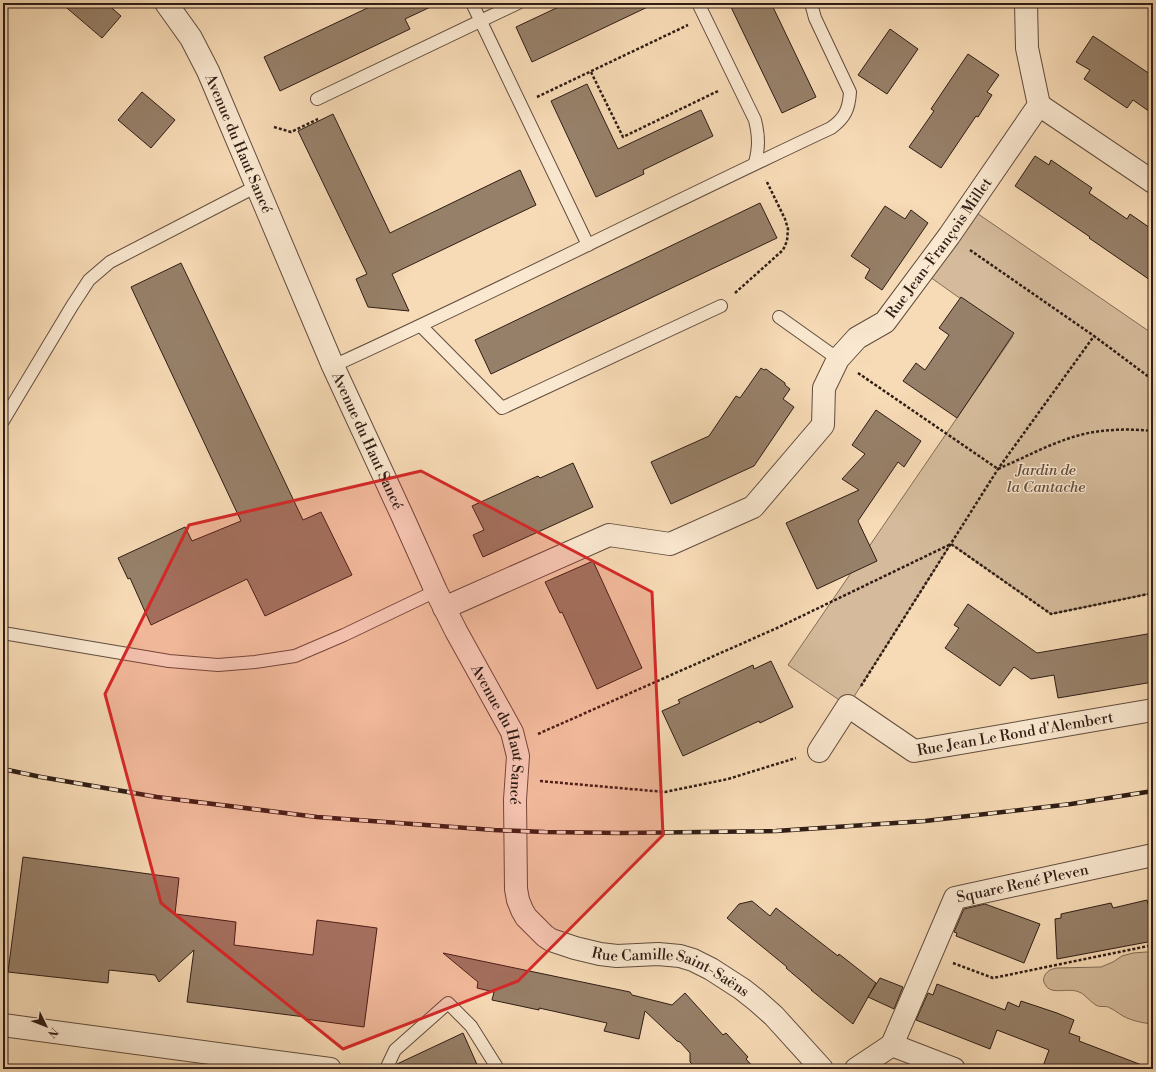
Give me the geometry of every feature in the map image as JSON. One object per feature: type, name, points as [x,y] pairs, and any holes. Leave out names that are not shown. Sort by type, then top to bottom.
[{"type":"street","name":"Avenue du Haut Sancé","points":[[166,3],[191,38],[208,71],[333,366],[440,599],[512,732],[518,756],[515,807],[516,889]]},
{"type":"street","points":[[1026,3],[1027,48],[1039,105],[1153,182]]},
{"type":"street","name":"Rue Jean-François Millet","points":[[440,599],[609,535],[670,544],[753,507],[823,425],[824,388],[838,359],[857,338],[885,322],[949,236],[1039,105]]},
{"type":"street","points":[[819,751],[848,706]]},
{"type":"street","name":"Rue Jean Le Rond d'Alembert","points":[[848,706],[914,751],[1153,710]]},
{"type":"street","name":"Square René Pleven","points":[[892,1045],[955,898],[1153,855]]},
{"type":"street","name":"Rue Camille Saint-Saëns","points":[[516,889],[518,900],[526,917],[545,936],[552,940],[575,948],[600,954],[617,956],[658,954],[680,956],[693,960],[711,969],[742,989],[774,1016],[822,1069]]},
{"type":"street","points":[[3,1025],[330,1069]]},
{"type":"street","points":[[856,1069],[892,1045],[954,1069]]},
{"type":"lane","points":[[472,3],[588,245]]},
{"type":"lane","points":[[320,97],[518,3]]},
{"type":"lane","points":[[698,3],[755,120],[758,135],[756,163]]},
{"type":"lane","points":[[333,366],[421,326],[831,128],[838,123],[845,114],[849,102],[850,92],[815,18],[812,3]]},
{"type":"lane","points":[[3,421],[89,280],[110,262],[257,186]]},
{"type":"lane","points":[[421,326],[502,408],[721,306]]},
{"type":"lane","points":[[779,317],[838,359]]},
{"type":"lane","points":[[3,633],[168,661],[218,666],[295,656],[344,635],[440,599]]},
{"type":"lane","points":[[386,1069],[395,1050],[448,1003],[471,1026],[498,1069]]},
{"type":"path","points":[[521,105],[705,17]]},
{"type":"path","points":[[591,72],[623,137],[737,82]]},
{"type":"path","points":[[274,127],[292,132],[331,113],[320,97]]},
{"type":"path","points":[[721,306],[783,250],[787,241],[788,229],[785,219],[756,163]]},
{"type":"path","points":[[949,236],[1094,336],[1153,380]]},
{"type":"path","points":[[848,706],[998,469],[1094,336]]},
{"type":"path","points":[[838,359],[998,469]]},
{"type":"path","points":[[998,469],[1065,439],[1093,432],[1124,429],[1153,431]]},
{"type":"path","points":[[951,544],[1051,614],[1153,593]]},
{"type":"path","points":[[538,734],[777,628],[951,544]]},
{"type":"path","points":[[517,779],[665,792],[728,779],[819,751]]},
{"type":"path","points":[[931,955],[993,978],[1153,945]]},
{"type":"highlighted area","points":[[421,471],[652,592],[663,835],[518,981],[343,1049],[161,903],[105,694],[189,525]]},
{"type":"green space","name":"Jardin de la Cantache","points":[[968,207],[1153,334],[1153,593],[1051,614],[951,544],[848,706],[788,665],[1013,336],[923,272]]},
{"type":"green space","points":[[1153,952],[1153,1024],[1123,1016],[1108,1007],[1098,1006],[1079,992],[1070,990],[1051,990],[1047,988],[1044,982],[1046,973],[1053,969],[1101,967],[1122,956]]},
{"type":"building","points":[[61,3],[106,3],[121,16],[102,38]]},
{"type":"building","points":[[378,3],[439,3],[405,19],[410,29],[280,91],[264,57]]},
{"type":"building","points":[[567,3],[656,3],[532,62],[516,27]]},
{"type":"building","points":[[729,3],[771,3],[816,97],[782,113]]},
{"type":"building","points":[[890,29],[918,49],[887,94],[858,75]]},
{"type":"building","points":[[1093,36],[1153,76],[1153,114],[1133,100],[1127,108],[1084,79],[1090,70],[1076,62]]},
{"type":"building","points":[[968,54],[999,75],[987,92],[992,95],[941,168],[909,147],[934,111],[931,109]]},
{"type":"building","points":[[587,84],[618,149],[701,110],[713,136],[643,170],[644,174],[596,197],[551,101]]},
{"type":"building","points":[[142,92],[175,120],[151,148],[118,120]]},
{"type":"building","points":[[333,114],[390,233],[520,170],[536,205],[392,274],[409,311],[368,307],[356,279],[367,274],[298,131]]},
{"type":"building","points":[[1035,156],[1049,165],[1051,160],[1092,188],[1089,193],[1127,219],[1130,214],[1153,230],[1153,282],[1015,186]]},
{"type":"building","points":[[760,203],[777,238],[491,374],[475,340]]},
{"type":"building","points":[[885,206],[905,219],[911,210],[928,223],[882,290],[865,278],[870,269],[851,256]]},
{"type":"building","points":[[181,263],[303,520],[321,512],[352,575],[265,616],[247,579],[151,625],[130,578],[128,579],[118,558],[185,527],[192,541],[241,521],[131,287]]},
{"type":"building","points":[[961,297],[1014,333],[957,418],[903,381],[916,363],[925,370],[949,335],[939,328]]},
{"type":"building","points":[[761,368],[764,370],[766,369],[785,383],[785,385],[790,389],[783,399],[794,407],[754,466],[671,504],[651,462],[709,436],[736,396],[740,398]]},
{"type":"building","points":[[876,410],[921,441],[904,467],[898,462],[858,521],[877,561],[817,589],[786,523],[859,490],[842,479],[865,454],[852,445]]},
{"type":"building","points":[[573,463],[593,507],[483,557],[473,535],[484,530],[472,506],[538,476],[540,478]]},
{"type":"building","points":[[593,561],[642,668],[597,689],[562,612],[560,613],[545,582]]},
{"type":"building","points":[[968,604],[1037,653],[1153,633],[1153,682],[1058,698],[1054,675],[1031,679],[1014,667],[1000,686],[945,648],[959,628],[954,625]]},
{"type":"building","points":[[771,661],[793,707],[683,756],[662,711],[680,703],[678,700],[753,665],[754,669]]},
{"type":"building","points":[[23,857],[179,878],[175,914],[236,922],[234,945],[313,955],[317,920],[377,928],[364,1027],[305,1019],[305,1017],[187,1002],[194,950],[159,982],[155,975],[109,970],[108,983],[8,972]]},
{"type":"building","points":[[1147,900],[1150,912],[1153,911],[1153,941],[1057,959],[1055,919],[1061,918],[1061,914],[1111,903],[1113,908]]},
{"type":"building","points":[[752,901],[770,916],[776,908],[876,983],[853,1024],[727,918],[739,904]]},
{"type":"building","points":[[985,904],[1040,924],[1024,963],[956,936],[957,933],[954,932],[964,909]]},
{"type":"building","points":[[443,953],[630,992],[632,995],[672,1005],[685,993],[723,1035],[726,1033],[748,1057],[746,1059],[755,1069],[697,1069],[690,1062],[690,1053],[680,1042],[677,1041],[645,1011],[639,1039],[604,1031],[607,1023],[539,1008],[539,1010],[492,1000],[494,992],[477,988],[478,982]]},
{"type":"building","points":[[880,978],[903,987],[894,1009],[868,997]]},
{"type":"building","points":[[937,984],[1005,1010],[1008,1002],[1019,1007],[1021,1001],[1057,1013],[1074,1020],[1069,1033],[1080,1037],[1079,1041],[1147,1067],[1146,1069],[1042,1069],[1049,1050],[997,1030],[990,1049],[916,1020],[928,993],[933,995]]},
{"type":"building","points":[[463,1033],[479,1069],[394,1069],[397,1064]]},
{"type":"railway","points":[[3,769],[157,797],[317,817],[494,830],[545,832],[621,833],[776,831],[925,821],[1071,804],[1153,791]]}]
